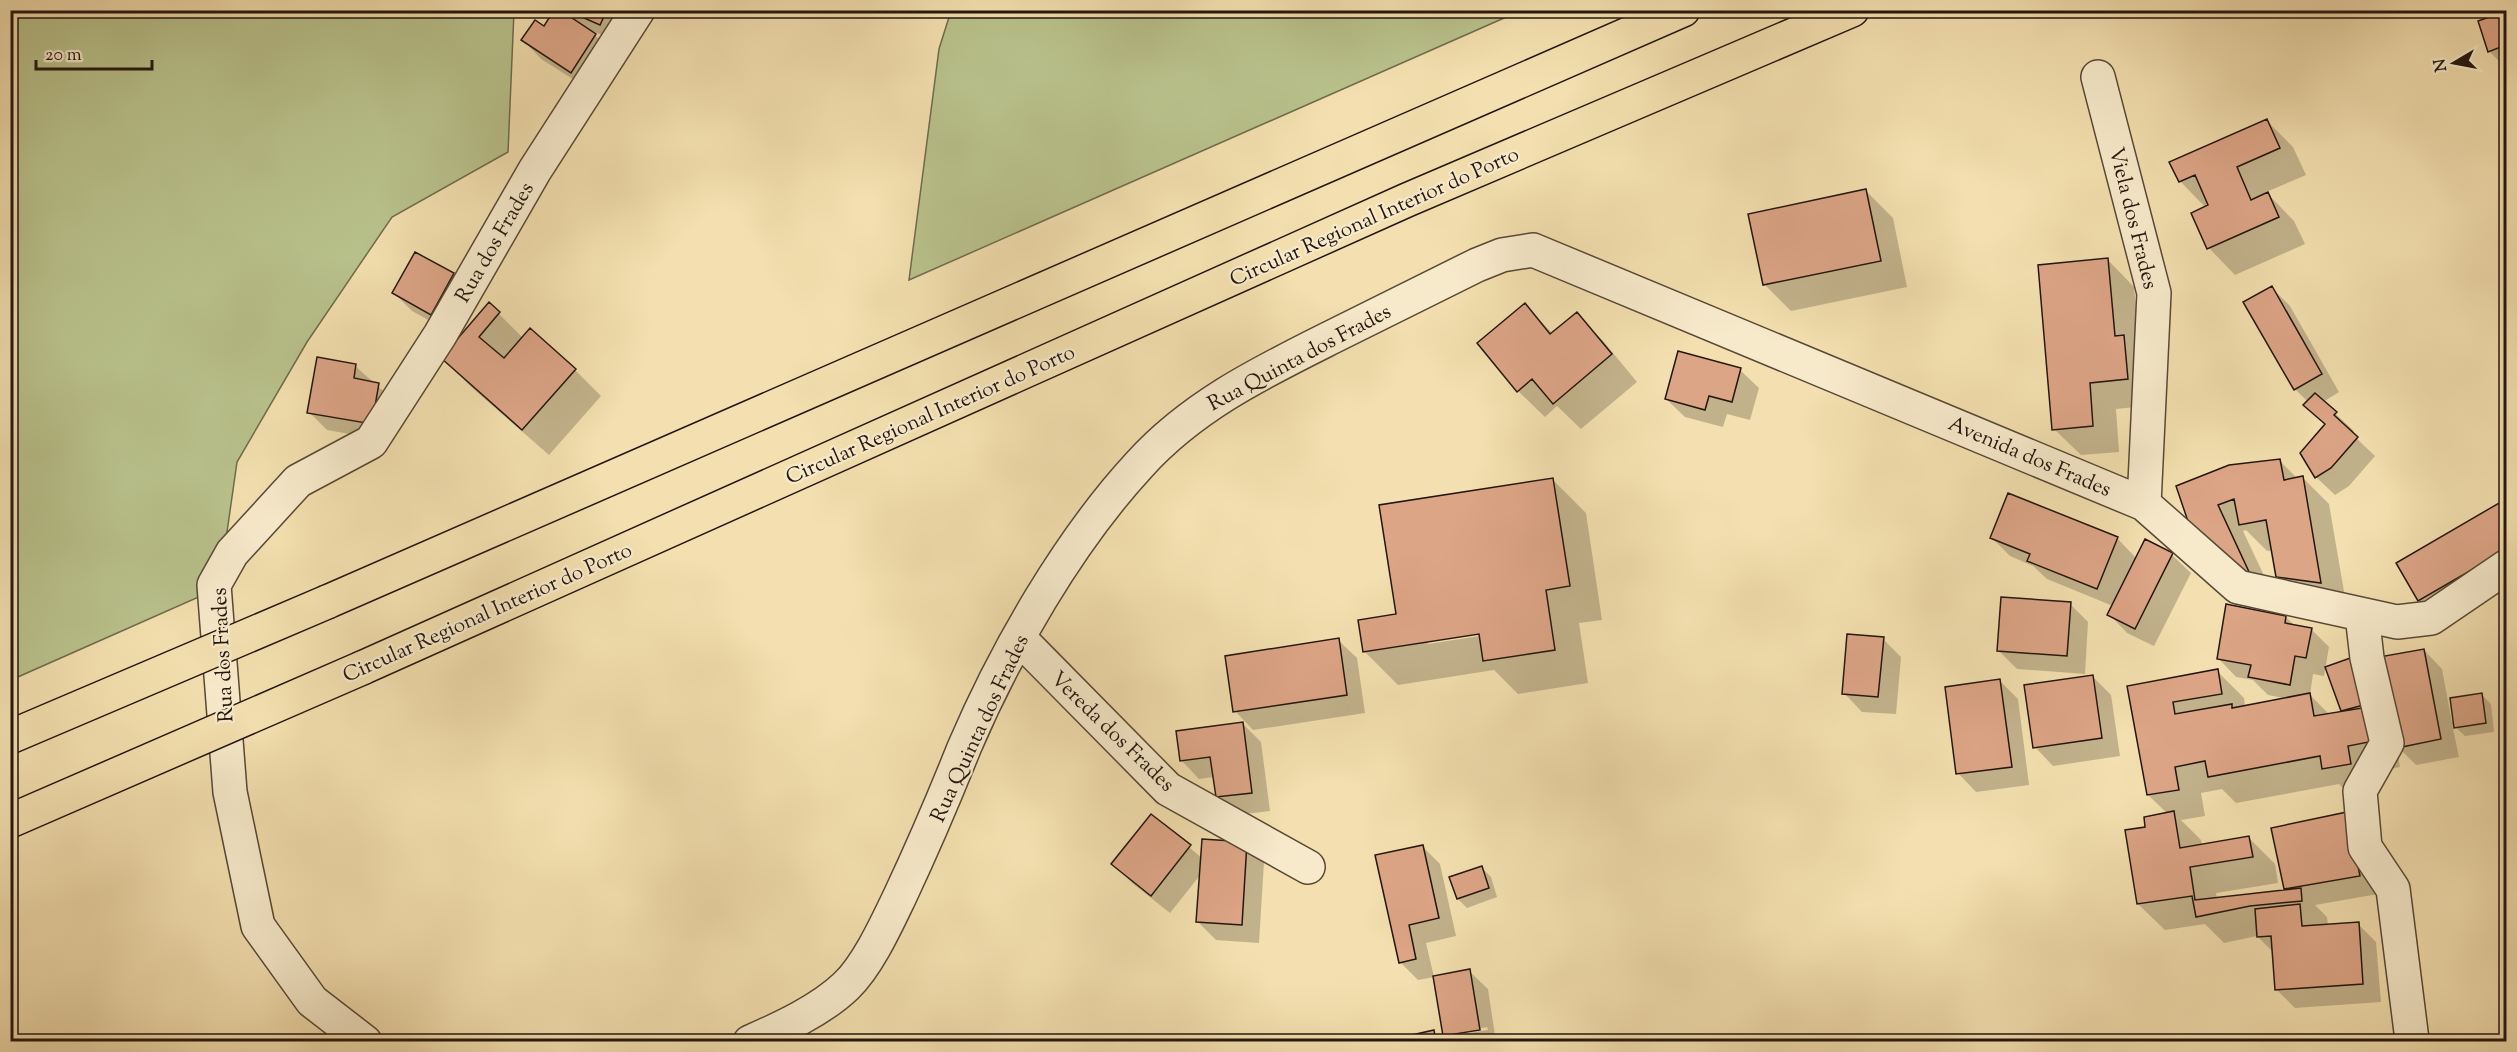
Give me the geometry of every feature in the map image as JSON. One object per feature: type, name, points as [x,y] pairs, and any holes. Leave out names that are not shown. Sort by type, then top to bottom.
[{"type":"highway","points":[[10,737],[327,602],[1683,10]]},
{"type":"highway","name":"Circular Regional Interior do Porto","points":[[10,821],[363,668],[1407,200],[1852,10]]},
{"type":"street","name":"Rua dos Frades","points":[[365,1041],[312,1002],[258,926],[230,792],[214,585],[232,553],[298,481],[371,442],[440,335],[535,170],[638,10]]},
{"type":"street","name":"Viela dos Frades","points":[[2098,77],[2154,293],[2144,504]]},
{"type":"street","name":"Avenida dos Frades","points":[[1533,250],[2144,504],[2238,587],[2397,622],[2431,618],[2506,567]]},
{"type":"street","name":"Rua Quinta dos Frades","points":[[750,1041],[806,1015],[847,986],[879,939],[935,821],[965,746],[1019,638],[1077,545],[1108,502],[1137,466],[1165,437],[1204,407],[1266,370],[1477,266],[1502,255],[1533,250]]},
{"type":"street","points":[[2362,615],[2367,658],[2387,743],[2360,791],[2365,847],[2393,889],[2412,1040]]},
{"type":"street","name":"Vereda dos Frades","points":[[1019,638],[1168,789],[1308,867]]},
{"type":"green space","points":[[951,10],[1520,11],[909,280],[939,49]]},
{"type":"green space","points":[[10,11],[514,11],[508,152],[392,217],[307,342],[237,462],[219,588],[11,680]]},
{"type":"building","points":[[554,10],[560,10],[596,34],[571,73],[521,40],[535,20],[544,26]]},
{"type":"building","points":[[566,10],[607,10],[600,25]]},
{"type":"building","points":[[2506,11],[2506,45],[2488,52],[2478,21]]},
{"type":"building","points":[[2267,119],[2280,148],[2237,167],[2251,200],[2268,192],[2279,217],[2207,249],[2191,213],[2208,205],[2195,175],[2179,182],[2169,162]]},
{"type":"building","points":[[1866,189],[1881,261],[1763,285],[1748,214]]},
{"type":"building","points":[[415,252],[454,273],[431,315],[392,293]]},
{"type":"building","points":[[2108,258],[2115,336],[2124,335],[2128,379],[2090,383],[2093,426],[2052,430],[2038,265]]},
{"type":"building","points":[[2272,286],[2322,374],[2294,390],[2243,302]]},
{"type":"building","points":[[489,302],[500,312],[479,337],[504,358],[530,328],[576,369],[522,430],[441,358]]},
{"type":"building","points":[[1525,303],[1550,334],[1577,312],[1612,354],[1553,404],[1532,379],[1517,392],[1477,343]]},
{"type":"building","points":[[1678,351],[1741,368],[1732,402],[1709,396],[1705,410],[1665,399]]},
{"type":"building","points":[[317,357],[356,364],[354,378],[379,383],[372,424],[307,413]]},
{"type":"building","points":[[2315,393],[2337,412],[2334,415],[2358,437],[2331,468],[2315,478],[2300,453],[2325,424],[2303,405]]},
{"type":"building","points":[[2280,459],[2284,480],[2303,476],[2321,583],[2276,577],[2266,520],[2239,525],[2234,499],[2218,505],[2250,574],[2210,561],[2195,542],[2176,486],[2229,465]]},
{"type":"building","points":[[1553,478],[1570,586],[1546,590],[1555,650],[1483,661],[1479,634],[1363,652],[1358,620],[1396,614],[1379,505]]},
{"type":"building","points":[[2008,493],[2118,537],[2097,589],[2027,561],[2030,554],[1990,538]]},
{"type":"building","points":[[2506,499],[2506,550],[2418,601],[2396,563]]},
{"type":"building","points":[[2145,539],[2173,553],[2135,629],[2107,615]]},
{"type":"building","points":[[2001,597],[2071,602],[2067,656],[1997,651]]},
{"type":"building","points":[[2226,604],[2286,616],[2285,623],[2312,628],[2306,658],[2295,656],[2290,685],[2248,677],[2251,665],[2217,659]]},
{"type":"building","points":[[1847,634],[1884,637],[1878,697],[1842,694]]},
{"type":"building","points":[[1339,638],[1347,695],[1233,712],[1225,656]]},
{"type":"building","points":[[2424,649],[2441,739],[2397,748],[2379,657]]},
{"type":"building","points":[[2356,656],[2371,703],[2341,711],[2325,667]]},
{"type":"building","points":[[2218,669],[2222,694],[2173,702],[2175,714],[2232,704],[2232,708],[2310,693],[2314,716],[2368,707],[2374,741],[2348,746],[2351,764],[2322,769],[2320,756],[2208,777],[2205,761],[2175,767],[2179,790],[2147,795],[2127,686]]},
{"type":"building","points":[[2093,675],[2102,738],[2033,748],[2024,685]]},
{"type":"building","points":[[2000,679],[2012,767],[1956,774],[1945,687]]},
{"type":"building","points":[[2482,693],[2486,723],[2454,728],[2450,698]]},
{"type":"building","points":[[1243,722],[1252,793],[1216,797],[1210,757],[1180,761],[1176,731]]},
{"type":"building","points":[[2174,811],[2180,848],[2249,836],[2253,857],[2190,867],[2195,900],[2301,888],[2302,901],[2250,906],[2196,917],[2192,896],[2137,904],[2125,830],[2145,827],[2144,817]]},
{"type":"building","points":[[2347,812],[2360,876],[2284,889],[2271,828]]},
{"type":"building","points":[[1151,814],[1191,845],[1151,896],[1111,864]]},
{"type":"building","points":[[1202,839],[1247,842],[1242,925],[1196,922]]},
{"type":"building","points":[[1423,845],[1439,918],[1409,925],[1416,959],[1399,963],[1375,855]]},
{"type":"building","points":[[1482,866],[1489,888],[1457,899],[1449,877]]},
{"type":"building","points":[[2300,904],[2302,926],[2359,922],[2363,984],[2275,990],[2271,936],[2257,937],[2255,909]]},
{"type":"building","points":[[1470,969],[1480,1030],[1443,1036],[1433,976]]},
{"type":"building","points":[[1434,1030],[1436,1042],[1381,1042]]},
{"type":"building","points":[[2303,1037],[2303,1042],[2246,1042],[2246,1041]]}]
